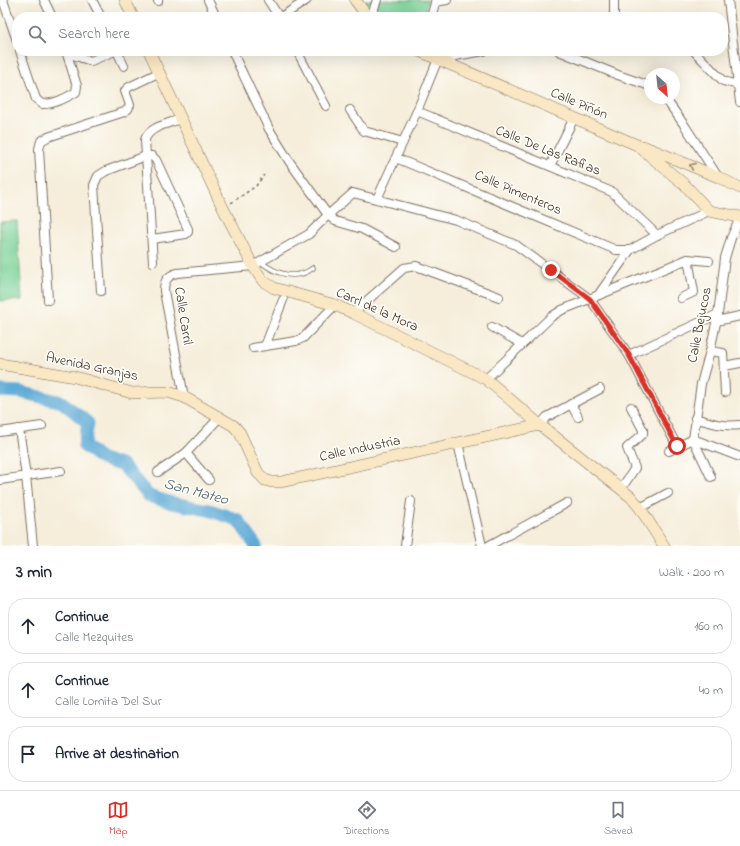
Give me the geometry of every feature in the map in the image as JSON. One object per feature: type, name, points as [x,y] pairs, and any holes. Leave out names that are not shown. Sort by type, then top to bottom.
[{"type":"street","points":[[3,0],[12,26]]},
{"type":"street","points":[[44,0],[50,12]]},
{"type":"street","points":[[92,0],[98,12]]},
{"type":"street","points":[[125,0],[131,12]]},
{"type":"street","points":[[208,0],[214,12]]},
{"type":"street","points":[[268,0],[276,12]]},
{"type":"street","points":[[288,12],[307,0]]},
{"type":"street","points":[[355,0],[364,12]]},
{"type":"street","points":[[373,12],[377,0]]},
{"type":"street","points":[[433,12],[436,1],[447,0]]},
{"type":"street","points":[[614,0],[614,12]]},
{"type":"street","points":[[726,2],[737,56],[740,102]]},
{"type":"street","points":[[22,56],[36,99],[42,104],[48,105],[76,92],[77,86],[68,56]]},
{"type":"street","points":[[78,56],[91,61],[104,56]]},
{"type":"street","points":[[119,56],[124,66]]},
{"type":"street","name":"Carrl de la Mora","points":[[150,56],[223,208],[257,264],[263,281],[274,288],[335,305],[486,379],[540,425],[631,497],[640,508],[664,546]]},
{"type":"street","points":[[234,56],[269,129],[289,161],[328,215],[335,221],[362,229],[396,247]]},
{"type":"street","points":[[301,56],[326,106]]},
{"type":"street","name":"Calle Piñón","points":[[431,56],[637,144],[685,185],[709,211]]},
{"type":"street","points":[[377,199],[417,111],[438,59],[455,56]]},
{"type":"street","points":[[571,56],[644,84]]},
{"type":"street","points":[[699,56],[723,81],[738,85]]},
{"type":"street","points":[[48,300],[39,149],[41,141],[48,137],[124,112],[130,105],[125,91],[129,87],[158,73]]},
{"type":"street","points":[[669,104],[718,177]]},
{"type":"street","points":[[350,110],[364,131],[403,142]]},
{"type":"street","name":"Calle De Las Rafias","points":[[417,111],[612,192],[657,235]]},
{"type":"street","points":[[550,166],[574,118]]},
{"type":"street","points":[[153,262],[145,140],[146,134],[151,130],[180,119]]},
{"type":"street","points":[[637,144],[718,177],[740,188]]},
{"type":"street","points":[[102,291],[94,185],[98,176],[106,171],[146,156],[152,156],[156,160],[188,229],[186,234],[152,239]]},
{"type":"street","name":"Calle Pimenteros","points":[[396,158],[616,250],[630,250]]},
{"type":"street","points":[[257,264],[309,234],[353,193],[456,220],[516,245],[590,299],[629,355],[677,446]]},
{"type":"street","points":[[598,295],[630,250],[657,235],[709,211],[740,218]]},
{"type":"street","name":"Calle Bejucos","points":[[692,439],[701,384],[717,317],[725,258],[731,238],[740,218]]},
{"type":"street","points":[[681,298],[694,292],[688,259]]},
{"type":"street","points":[[486,379],[551,317],[562,310],[688,259],[709,261]]},
{"type":"street","name":"Calle Carril","points":[[184,398],[164,291],[166,279],[177,273],[257,264]]},
{"type":"street","points":[[353,313],[404,268],[416,266],[499,298]]},
{"type":"street","points":[[265,346],[283,300]]},
{"type":"street","points":[[253,348],[296,341],[303,338],[335,305]]},
{"type":"street","points":[[629,355],[717,317],[740,316]]},
{"type":"street","points":[[492,327],[522,344]]},
{"type":"street","points":[[710,351],[723,353],[725,392]]},
{"type":"street","points":[[724,366],[740,363]]},
{"type":"street","name":"Avenida Granjas","points":[[0,364],[75,377],[132,393],[168,392],[184,398],[219,418]]},
{"type":"street","points":[[540,425],[548,417],[600,389]]},
{"type":"street","points":[[571,404],[578,417]]},
{"type":"street","points":[[621,489],[635,468],[627,448],[643,434],[631,407]]},
{"type":"street","points":[[158,472],[186,453],[219,418]]},
{"type":"street","name":"Calle Industria","points":[[219,418],[234,426],[240,433],[258,473],[264,480],[272,482],[281,482],[540,425]]},
{"type":"street","points":[[695,418],[717,425],[730,427],[740,425]]},
{"type":"street","points":[[0,432],[42,426]]},
{"type":"street","points":[[19,429],[26,476],[33,546]]},
{"type":"street","points":[[692,439],[711,477]]},
{"type":"street","points":[[669,451],[692,439],[740,457]]},
{"type":"street","points":[[458,443],[482,546]]},
{"type":"street","points":[[186,453],[209,480]]},
{"type":"street","points":[[0,480],[61,471]]},
{"type":"street","points":[[640,508],[668,493]]},
{"type":"street","points":[[405,546],[411,501]]},
{"type":"street","points":[[488,546],[567,503]]},
{"type":"lane","points":[[257,264],[286,275],[306,273],[312,268]]},
{"type":"path","points":[[223,208],[256,186],[264,175]]},
{"type":"green space","points":[[362,0],[428,0],[424,12],[370,12]]},
{"type":"green space","points":[[17,221],[22,300],[0,301],[0,222]]},
{"type":"waterway","name":"San Mateo","points":[[0,391],[20,392],[62,402],[88,423],[84,446],[102,459],[123,466],[149,496],[172,503],[209,510],[238,520],[256,546]]},
{"type":"route","points":[[551,270],[590,299],[629,355],[677,446]]}]
